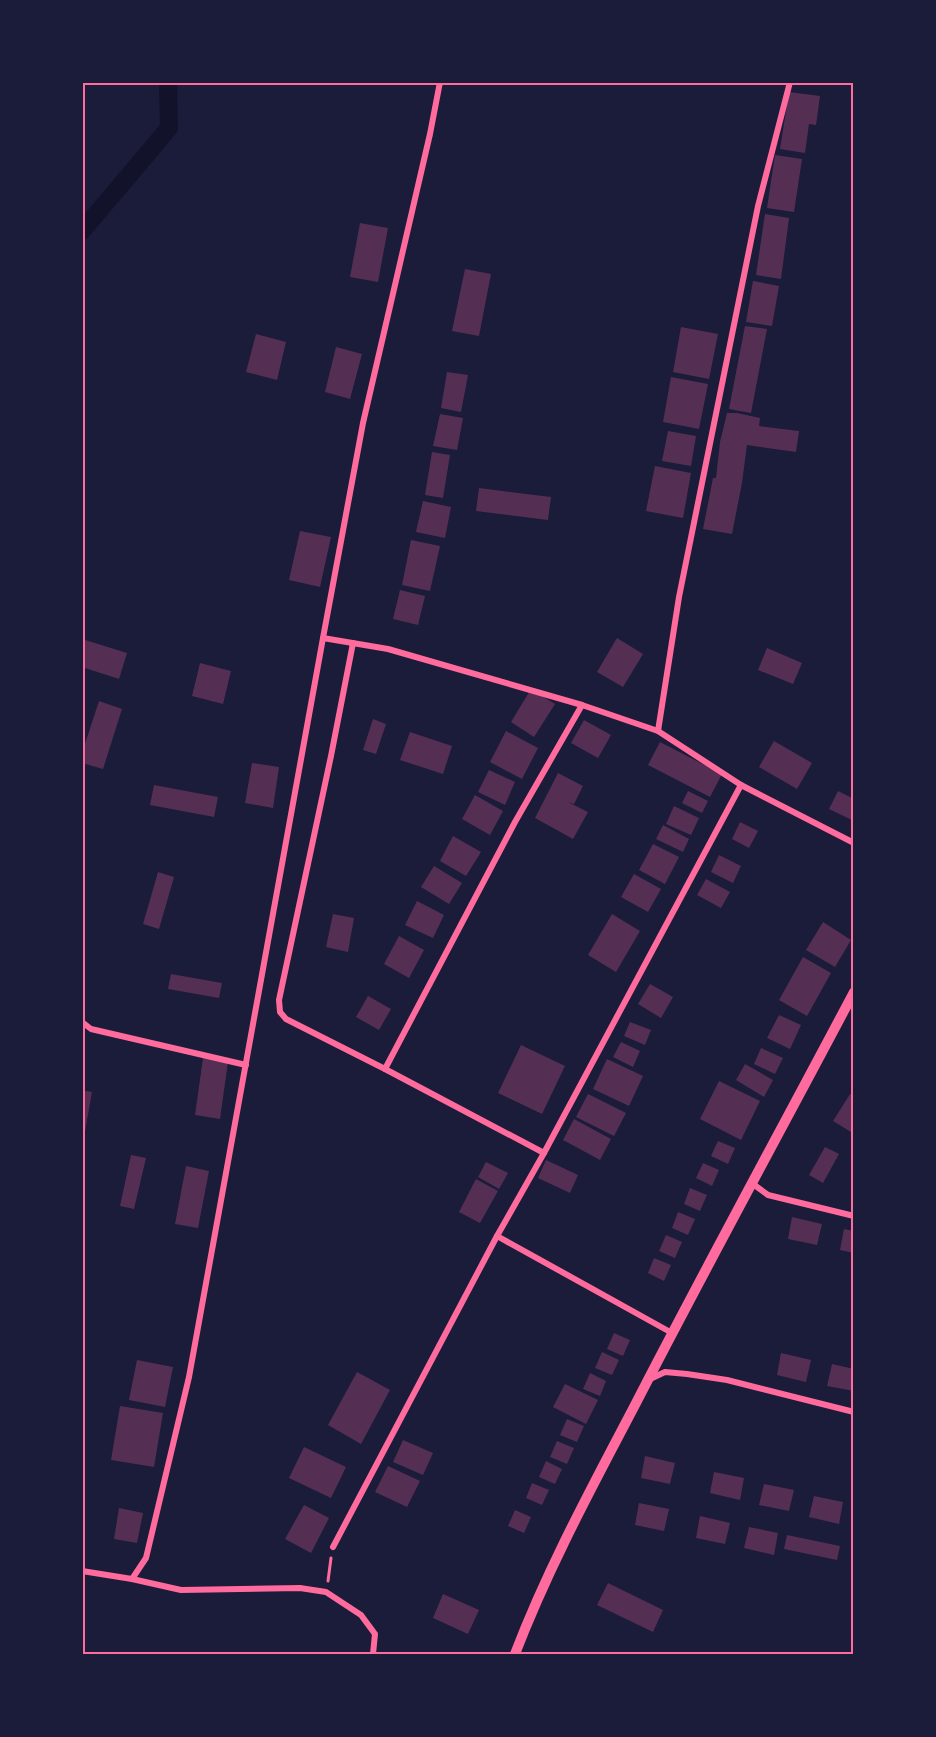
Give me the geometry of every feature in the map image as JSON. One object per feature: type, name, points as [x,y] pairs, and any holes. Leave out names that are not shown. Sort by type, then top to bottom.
[{"type":"street","points":[[132,1579],[146,1558],[189,1377],[363,423],[440,82]]},
{"type":"street","points":[[658,731],[679,597],[755,218],[789,82]]},
{"type":"street","points":[[323,638],[388,649],[582,705],[658,731],[741,785],[854,843]]},
{"type":"street","points":[[353,643],[279,1000],[280,1012],[286,1019],[544,1153]]},
{"type":"street","points":[[385,1069],[515,822],[582,705]]},
{"type":"street","points":[[333,1547],[497,1236],[544,1153],[741,785]]},
{"type":"street","points":[[515,1654],[553,1563],[672,1333],[854,992]]},
{"type":"street","points":[[82,1022],[91,1029],[246,1065]]},
{"type":"street","points":[[753,1184],[768,1195],[854,1216]]},
{"type":"street","points":[[497,1236],[672,1333]]},
{"type":"street","points":[[648,1380],[665,1372],[727,1380],[854,1412]]},
{"type":"street","points":[[82,1571],[181,1590],[300,1588],[326,1592],[361,1615],[375,1634],[373,1654]]},
{"type":"path","points":[[327,1584],[331,1563]]},
{"type":"building","points":[[789,92],[820,96],[816,125],[809,124],[805,153],[780,149]]},
{"type":"building","points":[[775,155],[802,159],[794,212],[767,208]]},
{"type":"building","points":[[765,214],[789,218],[781,279],[756,275]]},
{"type":"building","points":[[360,223],[388,228],[378,282],[350,277]]},
{"type":"building","points":[[465,269],[491,274],[479,336],[452,331]]},
{"type":"building","points":[[753,281],[779,286],[772,326],[746,322]]},
{"type":"building","points":[[745,326],[767,329],[751,413],[729,409]]},
{"type":"building","points":[[681,327],[718,334],[709,379],[673,372]]},
{"type":"building","points":[[256,334],[286,342],[277,380],[246,372]]},
{"type":"building","points":[[336,347],[362,354],[350,399],[325,392]]},
{"type":"building","points":[[447,372],[468,375],[461,412],[441,408]]},
{"type":"building","points":[[671,377],[708,384],[699,429],[663,422]]},
{"type":"building","points":[[727,413],[760,418],[759,426],[799,431],[796,452],[747,445],[732,534],[703,529],[713,478],[716,478],[720,442]]},
{"type":"building","points":[[440,414],[463,418],[457,450],[433,446]]},
{"type":"building","points":[[668,431],[696,436],[691,466],[662,461]]},
{"type":"building","points":[[432,452],[450,455],[443,498],[425,495]]},
{"type":"building","points":[[655,466],[691,473],[683,518],[646,511]]},
{"type":"building","points":[[479,488],[551,497],[548,520],[476,511]]},
{"type":"building","points":[[423,501],[451,507],[445,538],[416,532]]},
{"type":"building","points":[[300,531],[331,537],[320,587],[289,580]]},
{"type":"building","points":[[411,540],[440,546],[430,591],[402,585]]},
{"type":"building","points":[[400,590],[425,596],[418,625],[393,619]]},
{"type":"building","points":[[617,638],[643,654],[623,687],[597,672]]},
{"type":"building","points":[[82,639],[127,653],[119,679],[82,667]]},
{"type":"building","points":[[767,648],[802,663],[793,684],[758,670]]},
{"type":"building","points":[[200,663],[231,671],[223,704],[192,696]]},
{"type":"building","points":[[531,689],[555,704],[534,737],[511,722]]},
{"type":"building","points":[[99,701],[122,709],[103,769],[82,763],[82,753]]},
{"type":"building","points":[[373,719],[386,724],[376,754],[363,750]]},
{"type":"building","points":[[584,720],[611,735],[598,758],[571,743]]},
{"type":"building","points":[[506,731],[538,748],[522,779],[490,762]]},
{"type":"building","points":[[410,732],[452,746],[443,774],[400,760]]},
{"type":"building","points":[[774,741],[812,763],[797,789],[759,767]]},
{"type":"building","points":[[660,742],[722,774],[710,797],[648,765]]},
{"type":"building","points":[[252,763],[279,767],[273,808],[245,803]]},
{"type":"building","points":[[489,770],[515,782],[505,805],[478,792]]},
{"type":"building","points":[[558,773],[583,786],[574,804],[568,802],[588,812],[573,839],[535,818]]},
{"type":"building","points":[[154,785],[218,797],[214,817],[150,805]]},
{"type":"building","points":[[688,791],[708,801],[702,813],[682,803]]},
{"type":"building","points":[[838,791],[854,799],[854,821],[829,809]]},
{"type":"building","points":[[475,795],[503,811],[490,835],[462,819]]},
{"type":"building","points":[[674,806],[699,818],[691,835],[666,824]]},
{"type":"building","points":[[740,822],[758,831],[749,848],[732,839]]},
{"type":"building","points":[[663,825],[689,839],[683,852],[656,839]]},
{"type":"building","points":[[453,836],[481,852],[466,876],[440,861]]},
{"type":"building","points":[[653,844],[679,857],[665,884],[639,870]]},
{"type":"building","points":[[719,855],[741,866],[733,883],[711,872]]},
{"type":"building","points":[[434,866],[462,883],[449,904],[421,887]]},
{"type":"building","points":[[158,872],[174,877],[159,929],[143,924]]},
{"type":"building","points":[[634,874],[661,889],[648,912],[621,897]]},
{"type":"building","points":[[706,879],[730,892],[721,908],[697,895]]},
{"type":"building","points":[[417,901],[444,915],[433,938],[405,925]]},
{"type":"building","points":[[333,914],[354,918],[348,952],[326,947]]},
{"type":"building","points":[[612,914],[640,931],[616,972],[588,955]]},
{"type":"building","points":[[823,922],[851,940],[835,967],[806,950]]},
{"type":"building","points":[[399,936],[424,950],[409,978],[384,964]]},
{"type":"building","points":[[803,957],[831,973],[807,1016],[779,1000]]},
{"type":"building","points":[[171,974],[222,983],[219,998],[168,989]]},
{"type":"building","points":[[650,984],[673,997],[661,1018],[638,1004]]},
{"type":"building","points":[[368,996],[391,1009],[379,1030],[356,1017]]},
{"type":"building","points":[[779,1015],[801,1025],[790,1049],[767,1038]]},
{"type":"building","points":[[630,1022],[651,1030],[645,1045],[624,1036]]},
{"type":"building","points":[[621,1042],[640,1051],[633,1067],[613,1057]]},
{"type":"building","points":[[521,1045],[565,1066],[542,1114],[498,1093]]},
{"type":"building","points":[[761,1048],[783,1058],[775,1074],[754,1064]]},
{"type":"building","points":[[203,1058],[228,1062],[220,1119],[195,1115]]},
{"type":"building","points":[[607,1059],[643,1076],[629,1106],[593,1089]]},
{"type":"building","points":[[745,1064],[773,1080],[764,1097],[736,1080]]},
{"type":"building","points":[[719,1081],[760,1101],[741,1140],[700,1119]]},
{"type":"building","points":[[82,1090],[92,1092],[84,1137],[82,1137]]},
{"type":"building","points":[[588,1094],[626,1113],[614,1136],[576,1117]]},
{"type":"building","points":[[850,1094],[854,1096],[854,1129],[851,1132],[833,1121]]},
{"type":"building","points":[[574,1119],[611,1139],[600,1160],[563,1140]]},
{"type":"building","points":[[718,1141],[735,1148],[728,1164],[711,1156]]},
{"type":"building","points":[[825,1147],[839,1154],[823,1183],[809,1175]]},
{"type":"building","points":[[131,1155],[146,1158],[134,1209],[120,1206]]},
{"type":"building","points":[[546,1160],[578,1175],[570,1193],[538,1178]]},
{"type":"building","points":[[486,1162],[508,1173],[499,1189],[478,1177]]},
{"type":"building","points":[[703,1163],[719,1170],[712,1186],[696,1178]]},
{"type":"building","points":[[186,1166],[209,1171],[198,1228],[175,1224]]},
{"type":"building","points":[[476,1179],[498,1191],[480,1223],[459,1212]]},
{"type":"building","points":[[690,1188],[707,1195],[700,1211],[684,1204]]},
{"type":"building","points":[[678,1212],[695,1219],[688,1235],[672,1228]]},
{"type":"building","points":[[792,1217],[822,1224],[817,1245],[788,1239]]},
{"type":"building","points":[[844,1229],[854,1231],[854,1253],[840,1250]]},
{"type":"building","points":[[666,1235],[682,1242],[675,1258],[659,1251]]},
{"type":"building","points":[[654,1258],[671,1265],[664,1281],[648,1273]]},
{"type":"building","points":[[614,1333],[630,1340],[623,1356],[607,1349]]},
{"type":"building","points":[[602,1352],[619,1360],[612,1375],[595,1368]]},
{"type":"building","points":[[781,1353],[811,1360],[806,1382],[777,1375]]},
{"type":"building","points":[[137,1360],[173,1367],[165,1407],[129,1400]]},
{"type":"building","points":[[832,1364],[854,1369],[854,1391],[827,1386]]},
{"type":"building","points":[[357,1372],[390,1390],[361,1444],[328,1425]]},
{"type":"building","points":[[590,1373],[606,1381],[600,1396],[583,1389]]},
{"type":"building","points":[[565,1384],[598,1400],[586,1424],[553,1407]]},
{"type":"building","points":[[120,1406],[163,1413],[154,1467],[111,1460]]},
{"type":"building","points":[[567,1419],[584,1426],[577,1442],[560,1435]]},
{"type":"building","points":[[403,1440],[433,1453],[423,1475],[393,1462]]},
{"type":"building","points":[[557,1441],[574,1448],[567,1464],[550,1457]]},
{"type":"building","points":[[304,1447],[346,1467],[331,1498],[289,1478]]},
{"type":"building","points":[[645,1456],[675,1463],[670,1484],[641,1478]]},
{"type":"building","points":[[546,1461],[562,1469],[555,1484],[539,1477]]},
{"type":"building","points":[[388,1466],[420,1481],[407,1507],[375,1492]]},
{"type":"building","points":[[714,1472],[744,1478],[740,1500],[710,1493]]},
{"type":"building","points":[[532,1483],[549,1490],[542,1505],[526,1498]]},
{"type":"building","points":[[764,1484],[794,1490],[789,1511],[759,1505]]},
{"type":"building","points":[[814,1496],[843,1502],[839,1524],[809,1517]]},
{"type":"building","points":[[639,1503],[669,1509],[664,1531],[635,1525]]},
{"type":"building","points":[[304,1505],[329,1518],[311,1553],[285,1539]]},
{"type":"building","points":[[119,1508],[143,1513],[137,1543],[114,1539]]},
{"type":"building","points":[[515,1510],[531,1517],[524,1533],[508,1526]]},
{"type":"building","points":[[700,1516],[730,1523],[725,1544],[696,1538]]},
{"type":"building","points":[[749,1527],[778,1533],[774,1555],[744,1548]]},
{"type":"building","points":[[787,1535],[840,1546],[837,1560],[784,1549]]},
{"type":"building","points":[[608,1583],[663,1610],[653,1632],[597,1605]]},
{"type":"building","points":[[443,1594],[479,1610],[468,1634],[433,1618]]},
{"type":"waterway","points":[[82,231],[169,128],[168,82]]}]
